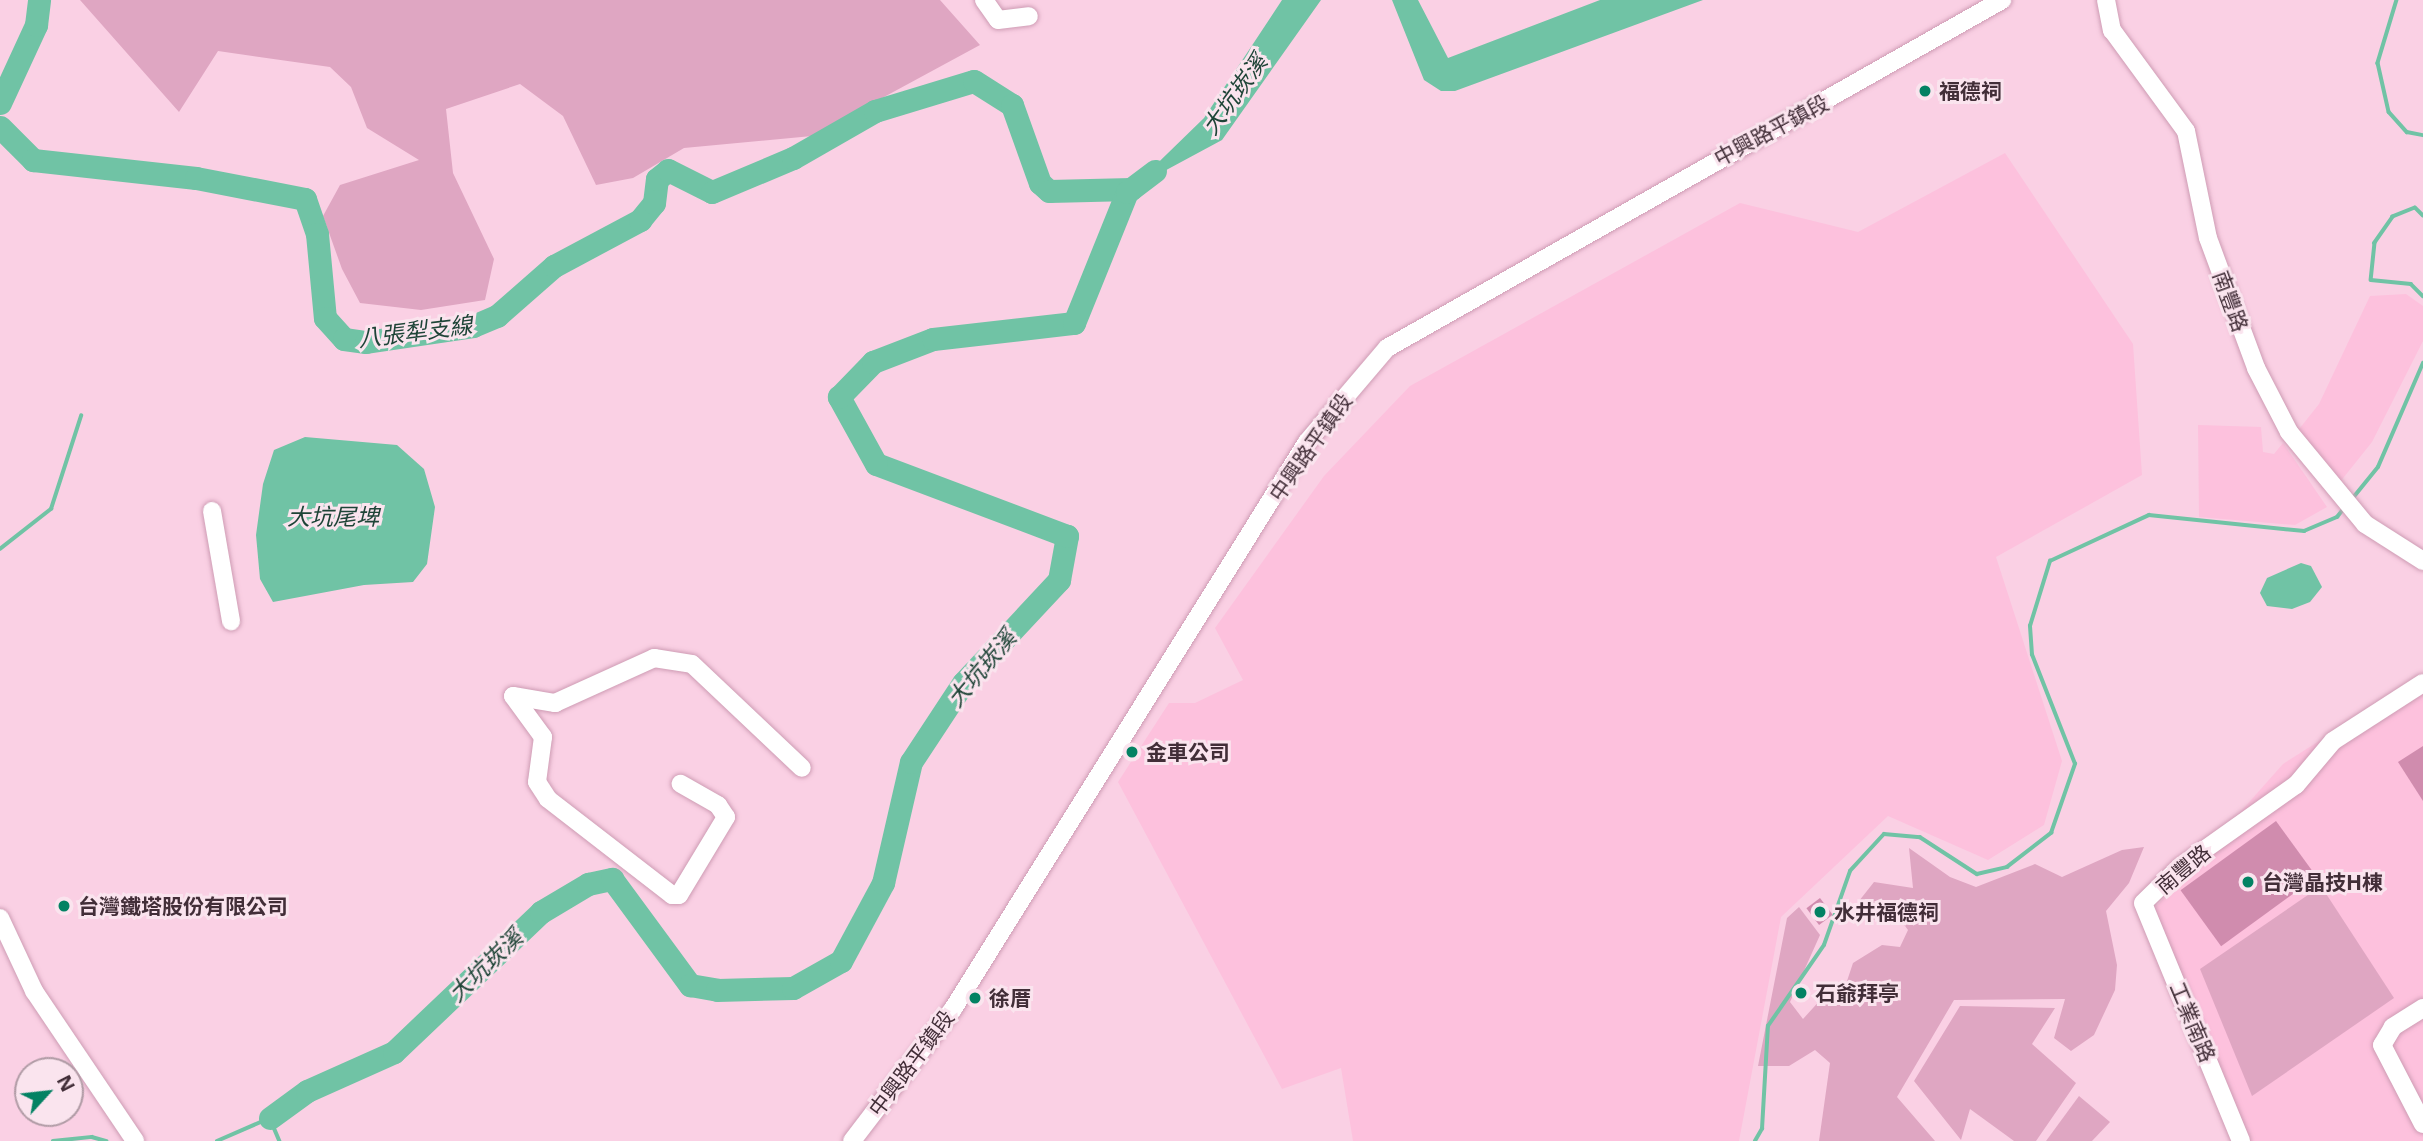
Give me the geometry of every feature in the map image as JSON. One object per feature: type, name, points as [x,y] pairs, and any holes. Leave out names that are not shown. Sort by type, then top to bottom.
[{"type":"street","points":[[984,0],[998,20],[1029,16]]},
{"type":"street","name":"中興路平鎮段","points":[[852,1141],[953,1009],[1307,442],[1387,348],[2002,0]]},
{"type":"street","name":"南豐路","points":[[2106,0],[2112,30],[2186,131],[2208,238],[2256,368],[2288,432],[2365,524],[2423,562]]},
{"type":"street","points":[[212,511],[231,621]]},
{"type":"street","points":[[681,784],[719,805],[726,817],[679,895],[671,895],[641,866],[583,830],[548,799],[537,782],[543,737],[513,696],[555,703],[654,659],[692,664],[802,768]]},
{"type":"street","name":"南豐路","points":[[2143,903],[2180,867],[2296,785],[2333,741],[2423,683]]},
{"type":"street","name":"工業南路","points":[[2143,903],[2241,1141]]},
{"type":"street","points":[[0,918],[34,991],[133,1137]]},
{"type":"street","points":[[2423,1008],[2393,1027],[2382,1045],[2423,1124]]},
{"type":"shaded area","points":[[80,0],[940,0],[980,45],[812,136],[684,148],[633,178],[596,185],[563,116],[520,84],[446,109],[453,173],[494,259],[485,300],[421,310],[360,303],[342,269],[323,216],[340,185],[419,160],[367,128],[351,87],[330,67],[218,51],[179,112]]},
{"type":"shaded area","points":[[2005,153],[2133,344],[2142,475],[1996,557],[2062,761],[2044,825],[1988,860],[1888,816],[1781,917],[1739,1141],[1353,1141],[1341,1068],[1282,1089],[1118,782],[1169,703],[1195,703],[1243,680],[1215,628],[1324,476],[1410,386],[1740,203],[1858,232]]},
{"type":"shaded area","points":[[2406,294],[2423,306],[2423,341],[2372,442],[2336,487],[2296,433],[2319,404],[2370,296]]},
{"type":"shaded area","points":[[2198,425],[2261,427],[2263,452],[2274,454],[2283,443],[2327,507],[2295,525],[2199,517]]},
{"type":"shaded area","points":[[2423,675],[2423,1141],[2246,1141],[2155,908],[2283,764]]},
{"type":"shaded area","points":[[2144,847],[2129,883],[2106,911],[2117,965],[2115,990],[2094,1035],[2071,1051],[2054,1038],[2065,999],[1954,1000],[1897,1097],[1935,1141],[1819,1141],[1830,1063],[1815,1050],[1789,1066],[1758,1066],[1787,918],[1799,907],[1820,935],[1790,1002],[1803,1019],[1823,997],[1843,993],[1853,963],[1882,945],[1900,947],[1908,930],[1897,915],[1868,921],[1859,901],[1874,882],[1913,888],[1909,848],[1950,877],[1976,887],[2035,864],[2062,877],[2122,850]]},
{"type":"shaded area","points":[[2321,886],[2394,998],[2252,1096],[2200,969]]},
{"type":"shaded area","points":[[1960,1006],[2055,1008],[2032,1044],[2076,1083],[2036,1141],[2014,1141],[1970,1109],[1961,1140],[1914,1081]]},
{"type":"shaded area","points":[[2079,1096],[2110,1122],[2092,1141],[2046,1141]]},
{"type":"water","points":[[1282,0],[1321,0],[1222,140],[1131,189],[1204,118]]},
{"type":"water","points":[[1392,0],[1418,0],[1448,58],[1600,0],[1703,0],[1455,91],[1441,91],[1424,80]]},
{"type":"water","name":"大坑尾埤","points":[[305,437],[397,445],[424,469],[435,507],[427,564],[413,582],[364,585],[273,602],[260,579],[256,535],[263,484],[274,450]]},
{"type":"water","points":[[2301,563],[2311,566],[2322,587],[2310,602],[2292,609],[2267,606],[2260,593],[2267,578]]},
{"type":"building","points":[[2423,746],[2423,801],[2398,762]]},
{"type":"building","name":"台灣晶技H棟","points":[[2276,821],[2317,877],[2221,946],[2181,890]]},
{"type":"building","name":"水井福德祠","points":[[1820,898],[1833,915],[1819,925],[1806,908]]},
{"type":"waterway","name":"大坑崁溪","points":[[0,103],[36,25],[39,0]]},
{"type":"waterway","points":[[2397,0],[2378,63],[2389,112],[2407,132],[2423,135]]},
{"type":"waterway","name":"八張犁支線","points":[[0,127],[33,160],[196,178],[305,199],[317,234],[325,318],[344,339],[366,342],[473,326],[497,316],[554,266],[640,220],[654,203],[657,179],[668,170],[712,192],[793,158],[875,111],[974,81],[1012,105],[1040,183],[1049,191],[1131,189]]},
{"type":"waterway","name":"大坑崁溪","points":[[270,1118],[307,1091],[394,1052],[541,912],[588,884],[612,879],[690,985],[717,990],[793,988],[841,961],[883,883],[911,762],[963,683],[1059,580],[1067,536],[876,464],[839,397],[873,362],[933,339],[1074,323],[1127,192],[1155,171]]},
{"type":"waterway","points":[[2423,216],[2415,208],[2393,217],[2375,243],[2371,280],[2411,284],[2423,296]]},
{"type":"waterway","points":[[2352,499],[2378,467],[2423,363]]},
{"type":"waterway","points":[[0,549],[51,509],[81,416]]},
{"type":"waterway","points":[[1755,1141],[1762,1129],[1768,1026],[1824,945],[1850,871],[1884,834],[1920,837],[1977,874],[2007,867],[2051,833],[2075,764],[2032,655],[2030,626],[2050,561],[2149,515],[2304,531],[2337,517],[2345,507]]},
{"type":"waterway","name":"大坑崁溪","points":[[217,1141],[270,1118],[280,1141]]},
{"type":"waterway","name":"大坑崁溪","points":[[53,1141],[92,1137],[106,1141]]},
{"type":"place","name":"福德祠","points":[[1925,91]]},
{"type":"place","name":"金車公司","points":[[1132,752]]},
{"type":"place","name":"台灣晶技H棟","points":[[2248,882]]},
{"type":"place","name":"台灣鐵塔股份有限公司","points":[[64,906]]},
{"type":"place","name":"水井福德祠","points":[[1820,912]]},
{"type":"place","name":"石爺拜亭","points":[[1801,993]]},
{"type":"place","name":"徐厝","points":[[975,998]]}]
